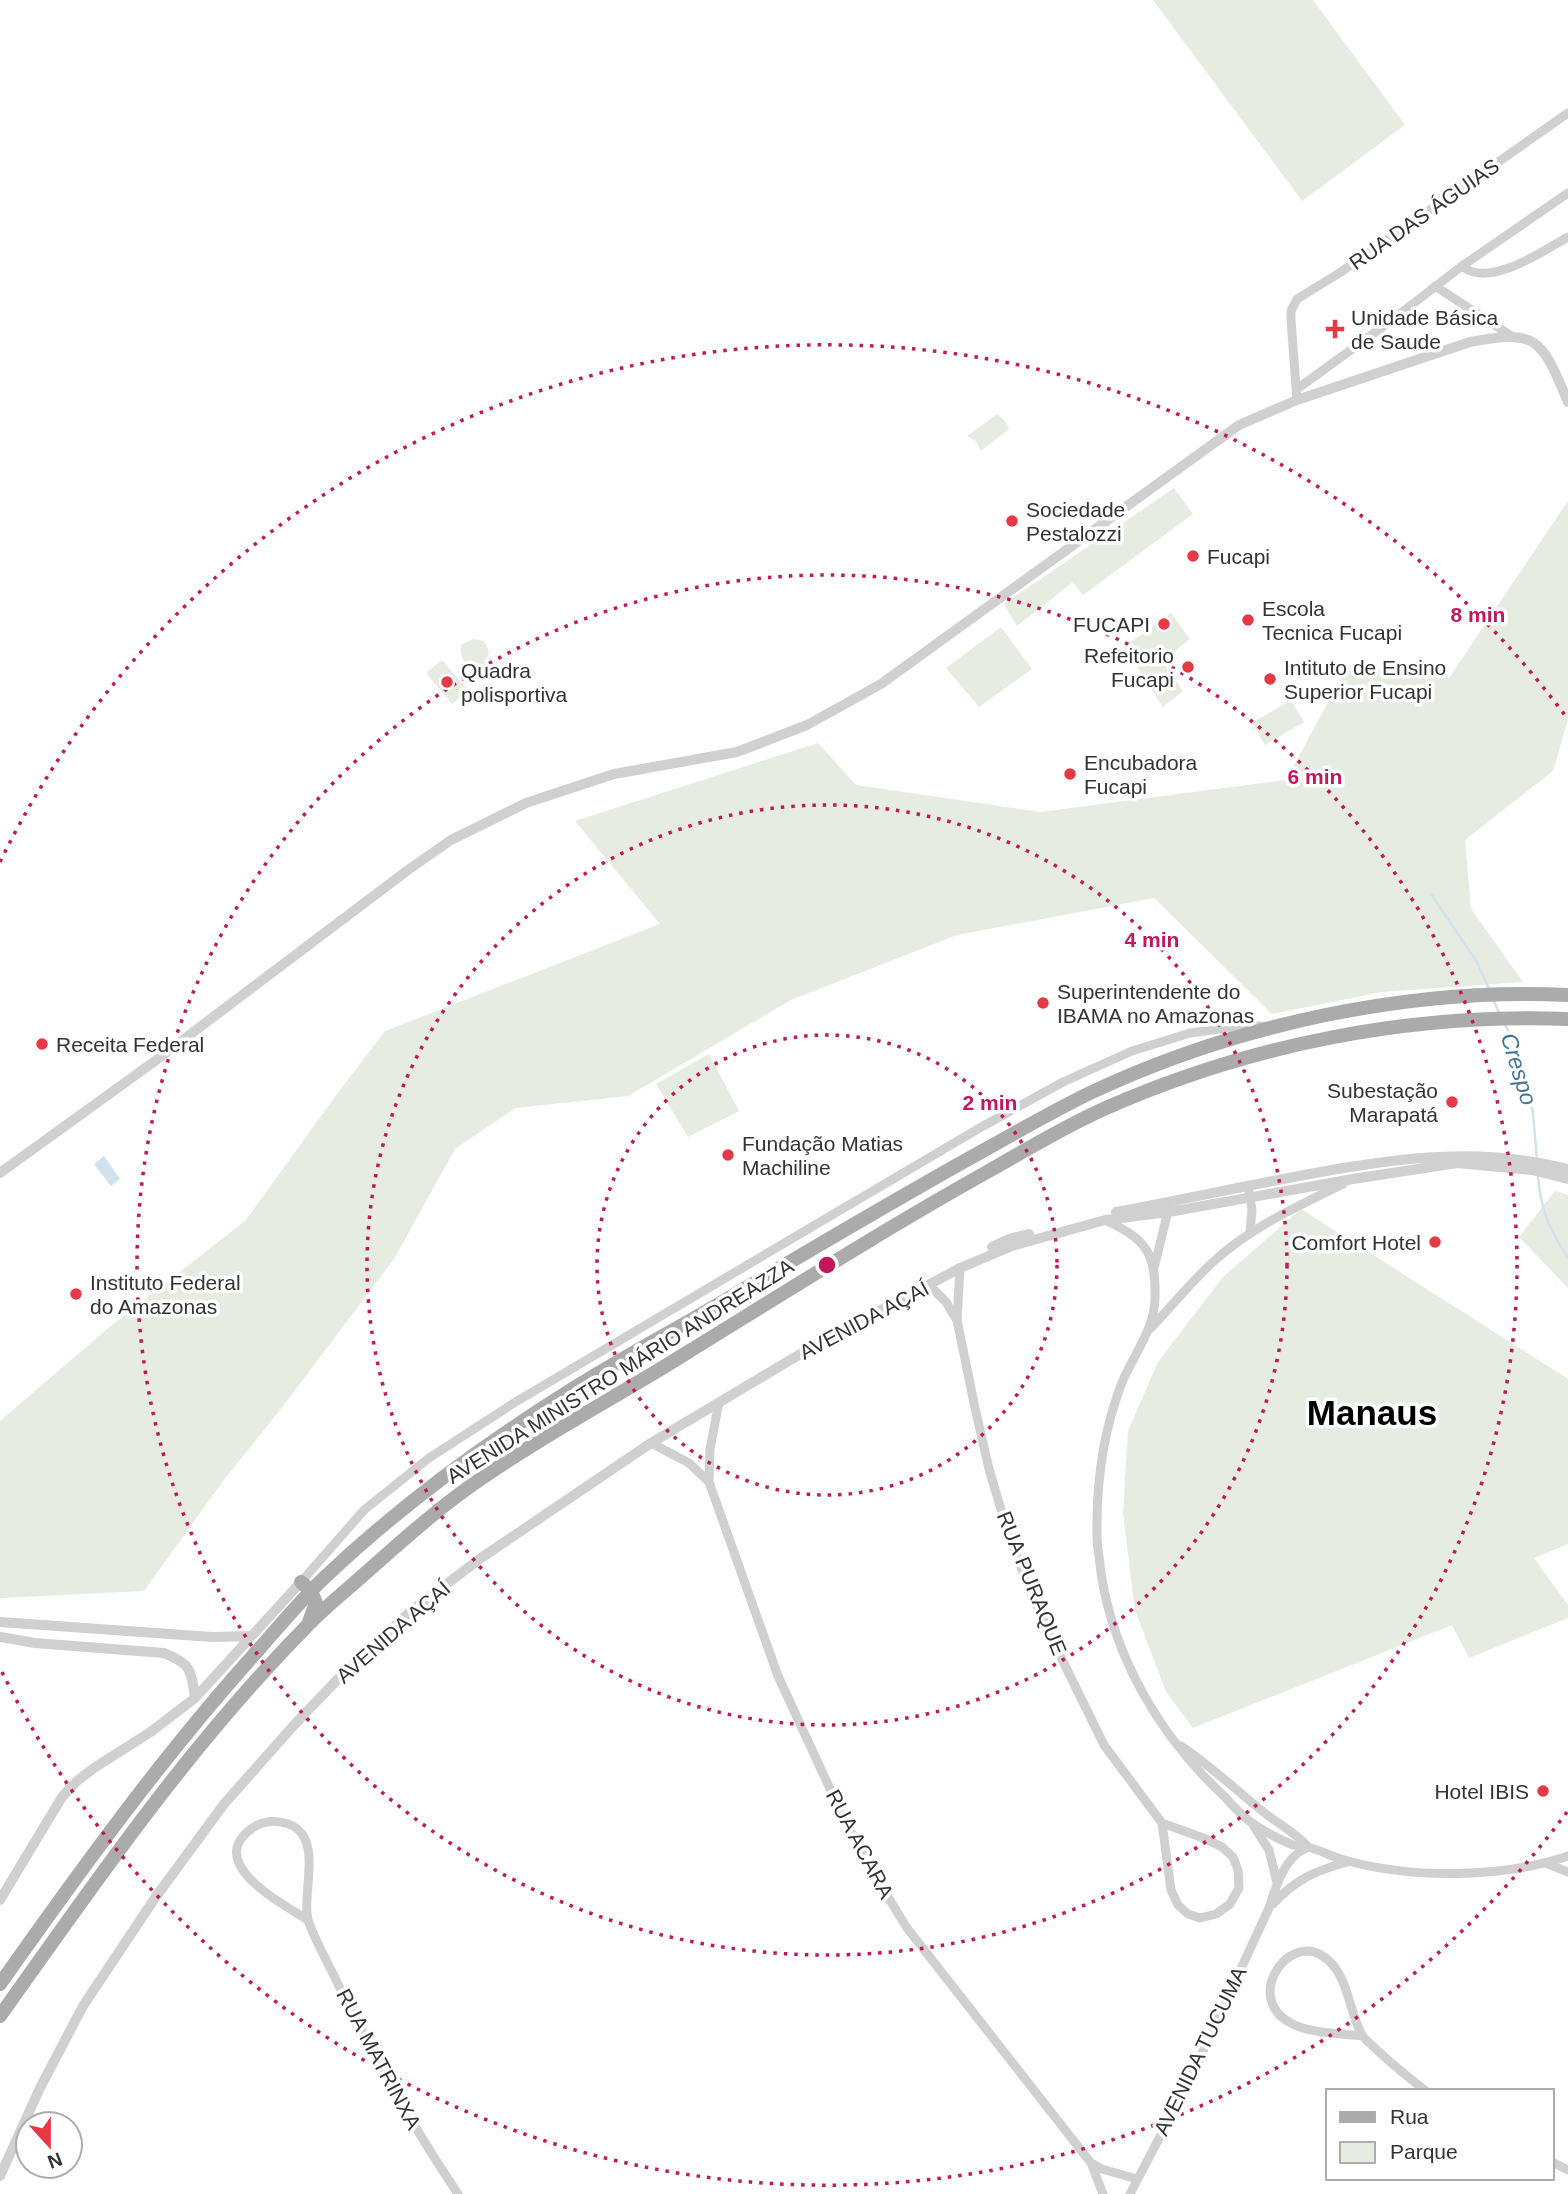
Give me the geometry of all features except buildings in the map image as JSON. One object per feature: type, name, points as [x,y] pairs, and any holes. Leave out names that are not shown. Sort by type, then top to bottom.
[{"type":"main road","name":"AVENIDA MINISTRO MÁRIO ANDREAZZA","points":[[0,1984],[114,1824],[306,1586],[438,1481],[576,1387],[942,1173],[1103,1087],[1226,1040],[1282,1025],[1376,1007],[1445,998],[1517,993],[1568,995]]},
{"type":"main road","name":"AVENIDA MINISTRO MÁRIO ANDREAZZA","points":[[0,2016],[109,1862],[199,1744],[306,1626],[406,1538],[481,1478],[948,1194],[1104,1108],[1232,1062],[1335,1037],[1430,1022],[1483,1018],[1568,1019]]},
{"type":"main road","points":[[635,1354],[650,1376]]},
{"type":"main road","points":[[306,1586],[316,1603],[306,1626]]},
{"type":"street","name":"RUA DAS ÁGUIAS","points":[[1297,394],[1291,311],[1297,299],[1341,272],[1568,113]]},
{"type":"street","points":[[0,1173],[155,1061],[408,870],[451,841],[526,803],[572,787],[626,772],[737,752],[807,725],[881,684],[1239,425],[1297,394],[1435,286],[1568,193]]},
{"type":"street","points":[[1462,266],[1467,271],[1477,273],[1509,268],[1568,237]]},
{"type":"street","points":[[1435,286],[1513,337]]},
{"type":"street","points":[[1297,394],[1469,342],[1513,337],[1529,338],[1541,347],[1549,357],[1568,401]]},
{"type":"street","points":[[306,1586],[364,1510],[429,1458],[517,1401],[976,1130],[1063,1082],[1141,1048],[1190,1033],[1242,1026],[1282,1025]]},
{"type":"street","name":"AVENIDA AÇAÍ","points":[[0,2176],[40,2088],[83,2006],[155,1898],[224,1804],[294,1725],[336,1681],[411,1611],[492,1550],[651,1443],[812,1347],[960,1268],[1012,1246],[1248,1185],[1373,1163],[1457,1155],[1536,1161],[1568,1169]]},
{"type":"street","name":"AVENIDA AÇAÍ","points":[[960,1268],[979,1253],[1009,1239],[1102,1215],[1251,1199],[1353,1179],[1457,1163],[1532,1170],[1568,1179]]},
{"type":"street","points":[[1149,1331],[1212,1262],[1250,1232],[1353,1179]]},
{"type":"street","points":[[1248,1185],[1252,1217],[1250,1232]]},
{"type":"street","points":[[1154,1271],[1169,1207]]},
{"type":"street","points":[[1105,1220],[1131,1232],[1147,1249],[1154,1271],[1156,1299],[1149,1331],[1124,1380],[1107,1431],[1098,1482],[1097,1540],[1104,1592],[1120,1646],[1143,1695],[1192,1764],[1252,1824],[1269,1850],[1277,1883]]},
{"type":"street","name":"RUA PURAQUE","points":[[960,1268],[957,1320],[989,1469],[1026,1581],[1104,1745],[1161,1823],[1171,1890],[1178,1905],[1188,1914],[1200,1918],[1216,1914],[1230,1904],[1239,1888],[1238,1870],[1233,1857],[1222,1847],[1206,1839],[1161,1823]]},
{"type":"street","name":"RUA PURAQUE","points":[[929,1285],[957,1320]]},
{"type":"street","name":"RUA ACARA","points":[[719,1402],[710,1449],[709,1482],[778,1676],[843,1817],[907,1928],[1091,2163],[1103,2194]]},
{"type":"street","points":[[651,1443],[689,1463],[709,1482]]},
{"type":"street","name":"AVENIDA MINISTRO MÁRIO ANDREAZZA","points":[[0,1900],[62,1797],[77,1781],[152,1731],[195,1698],[251,1636],[306,1586]]},
{"type":"street","points":[[0,1622],[212,1637],[251,1636]]},
{"type":"street","points":[[35,1643],[36,1624]]},
{"type":"street","points":[[164,1653],[171,1634]]},
{"type":"street","points":[[0,1637],[35,1643],[164,1653],[187,1665],[192,1676],[195,1698]]},
{"type":"street","points":[[1174,1741],[1201,1759],[1267,1815],[1301,1838],[1308,1847]]},
{"type":"street","name":"RUA MATRINXA","points":[[308,1920],[255,1885],[245,1875],[237,1856],[239,1843],[256,1826],[271,1821],[294,1826],[303,1834],[308,1848],[308,1920],[364,2038],[430,2152],[458,2194]]},
{"type":"street","points":[[1252,1824],[1293,1845],[1308,1847],[1349,1862],[1444,1875],[1496,1871],[1546,1863],[1568,1856]]},
{"type":"street","name":"AVENIDA TUCUMA","points":[[1130,2194],[1191,2077],[1269,1908],[1277,1883],[1295,1853],[1308,1847]]},
{"type":"street","name":"AVENIDA TUCUMA","points":[[1269,1908],[1286,1890],[1307,1875],[1349,1862]]},
{"type":"street","points":[[1546,1863],[1568,1872]]},
{"type":"street","points":[[1362,2036],[1311,2029],[1286,2021],[1272,2003],[1270,1988],[1277,1967],[1297,1954],[1321,1954],[1337,1972],[1362,2036],[1423,2089]]},
{"type":"street","points":[[1091,2163],[1137,2179]]},
{"type":"green space","points":[[1153,0],[1313,0],[1405,125],[1302,201]]},
{"type":"green space","points":[[997,414],[1009,429],[981,451],[976,441],[967,436]]},
{"type":"green space","points":[[1174,488],[1193,514],[1083,595],[1073,582],[1017,626],[1004,604]]},
{"type":"green space","points":[[1568,501],[1568,719],[1553,771],[1465,840],[1471,909],[1523,982],[1382,992],[1272,1014],[1154,898],[957,935],[791,1000],[628,1096],[515,1108],[455,1149],[394,1259],[223,1481],[144,1591],[0,1598],[0,1421],[107,1329],[246,1220],[385,1031],[660,924],[575,821],[818,743],[856,785],[1040,812],[1286,780],[1348,665],[1449,678]]},
{"type":"green space","points":[[1171,613],[1190,639],[1162,661],[1183,691],[1163,707],[1124,647]]},
{"type":"green space","points":[[1001,627],[1032,669],[979,707],[946,668]]},
{"type":"green space","points":[[474,639],[484,641],[488,649],[489,654],[484,661],[486,662],[480,668],[469,667],[461,654],[462,644]]},
{"type":"green space","name":"Quadra polisportiva","points":[[442,660],[468,691],[452,704],[426,673]]},
{"type":"green space","points":[[1291,700],[1304,722],[1265,745],[1252,723]]},
{"type":"green space","points":[[709,1054],[739,1111],[688,1137],[656,1084]]},
{"type":"green space","points":[[1555,1191],[1568,1195],[1568,1288],[1519,1237]]},
{"type":"green space","points":[[1301,1209],[1568,1379],[1568,1544],[1534,1558],[1568,1605],[1568,1618],[1469,1658],[1452,1625],[1193,1728],[1166,1692],[1135,1610],[1123,1513],[1128,1431],[1158,1362],[1223,1277]]},
{"type":"water","points":[[104,1156],[120,1179],[111,1186],[94,1164]]},
{"type":"waterway","name":"Crespo","points":[[1431,894],[1477,962],[1489,989]]},
{"type":"waterway","name":"Crespo","points":[[1493,999],[1500,1015]]},
{"type":"waterway","name":"Crespo","points":[[1505,1024],[1519,1055],[1533,1113],[1537,1160]]},
{"type":"waterway","name":"Crespo","points":[[1538,1177],[1547,1220],[1568,1258]]},
{"type":"place","name":"Unidade Básica de Saude","points":[[1335,329]]},
{"type":"place","name":"Sociedade Pestalozzi","points":[[1012,521]]},
{"type":"place","name":"Fucapi","points":[[1193,556]]},
{"type":"place","name":"Escola Tecnica Fucapi","points":[[1248,620]]},
{"type":"place","name":"FUCAPI","points":[[1164,624]]},
{"type":"place","name":"Refeitorio Fucapi","points":[[1188,667]]},
{"type":"place","name":"Intituto de Ensino Superior Fucapi","points":[[1270,679]]},
{"type":"place","name":"Quadra polisportiva","points":[[447,682]]},
{"type":"place","name":"Encubadora Fucapi","points":[[1070,774]]},
{"type":"place","name":"Superintendente do IBAMA no Amazonas","points":[[1043,1003]]},
{"type":"place","name":"Receita Federal","points":[[42,1044]]},
{"type":"place","name":"Subestação Marapatá","points":[[1452,1102]]},
{"type":"place","name":"Fundação Matias Machiline","points":[[728,1155]]},
{"type":"place","name":"Comfort Hotel","points":[[1435,1242]]},
{"type":"place","name":"Instituto Federal do Amazonas","points":[[76,1294]]},
{"type":"place","name":"Hotel IBIS","points":[[1543,1791]]},
{"type":"district","name":"Manaus","points":[[1372,1412]]}]
